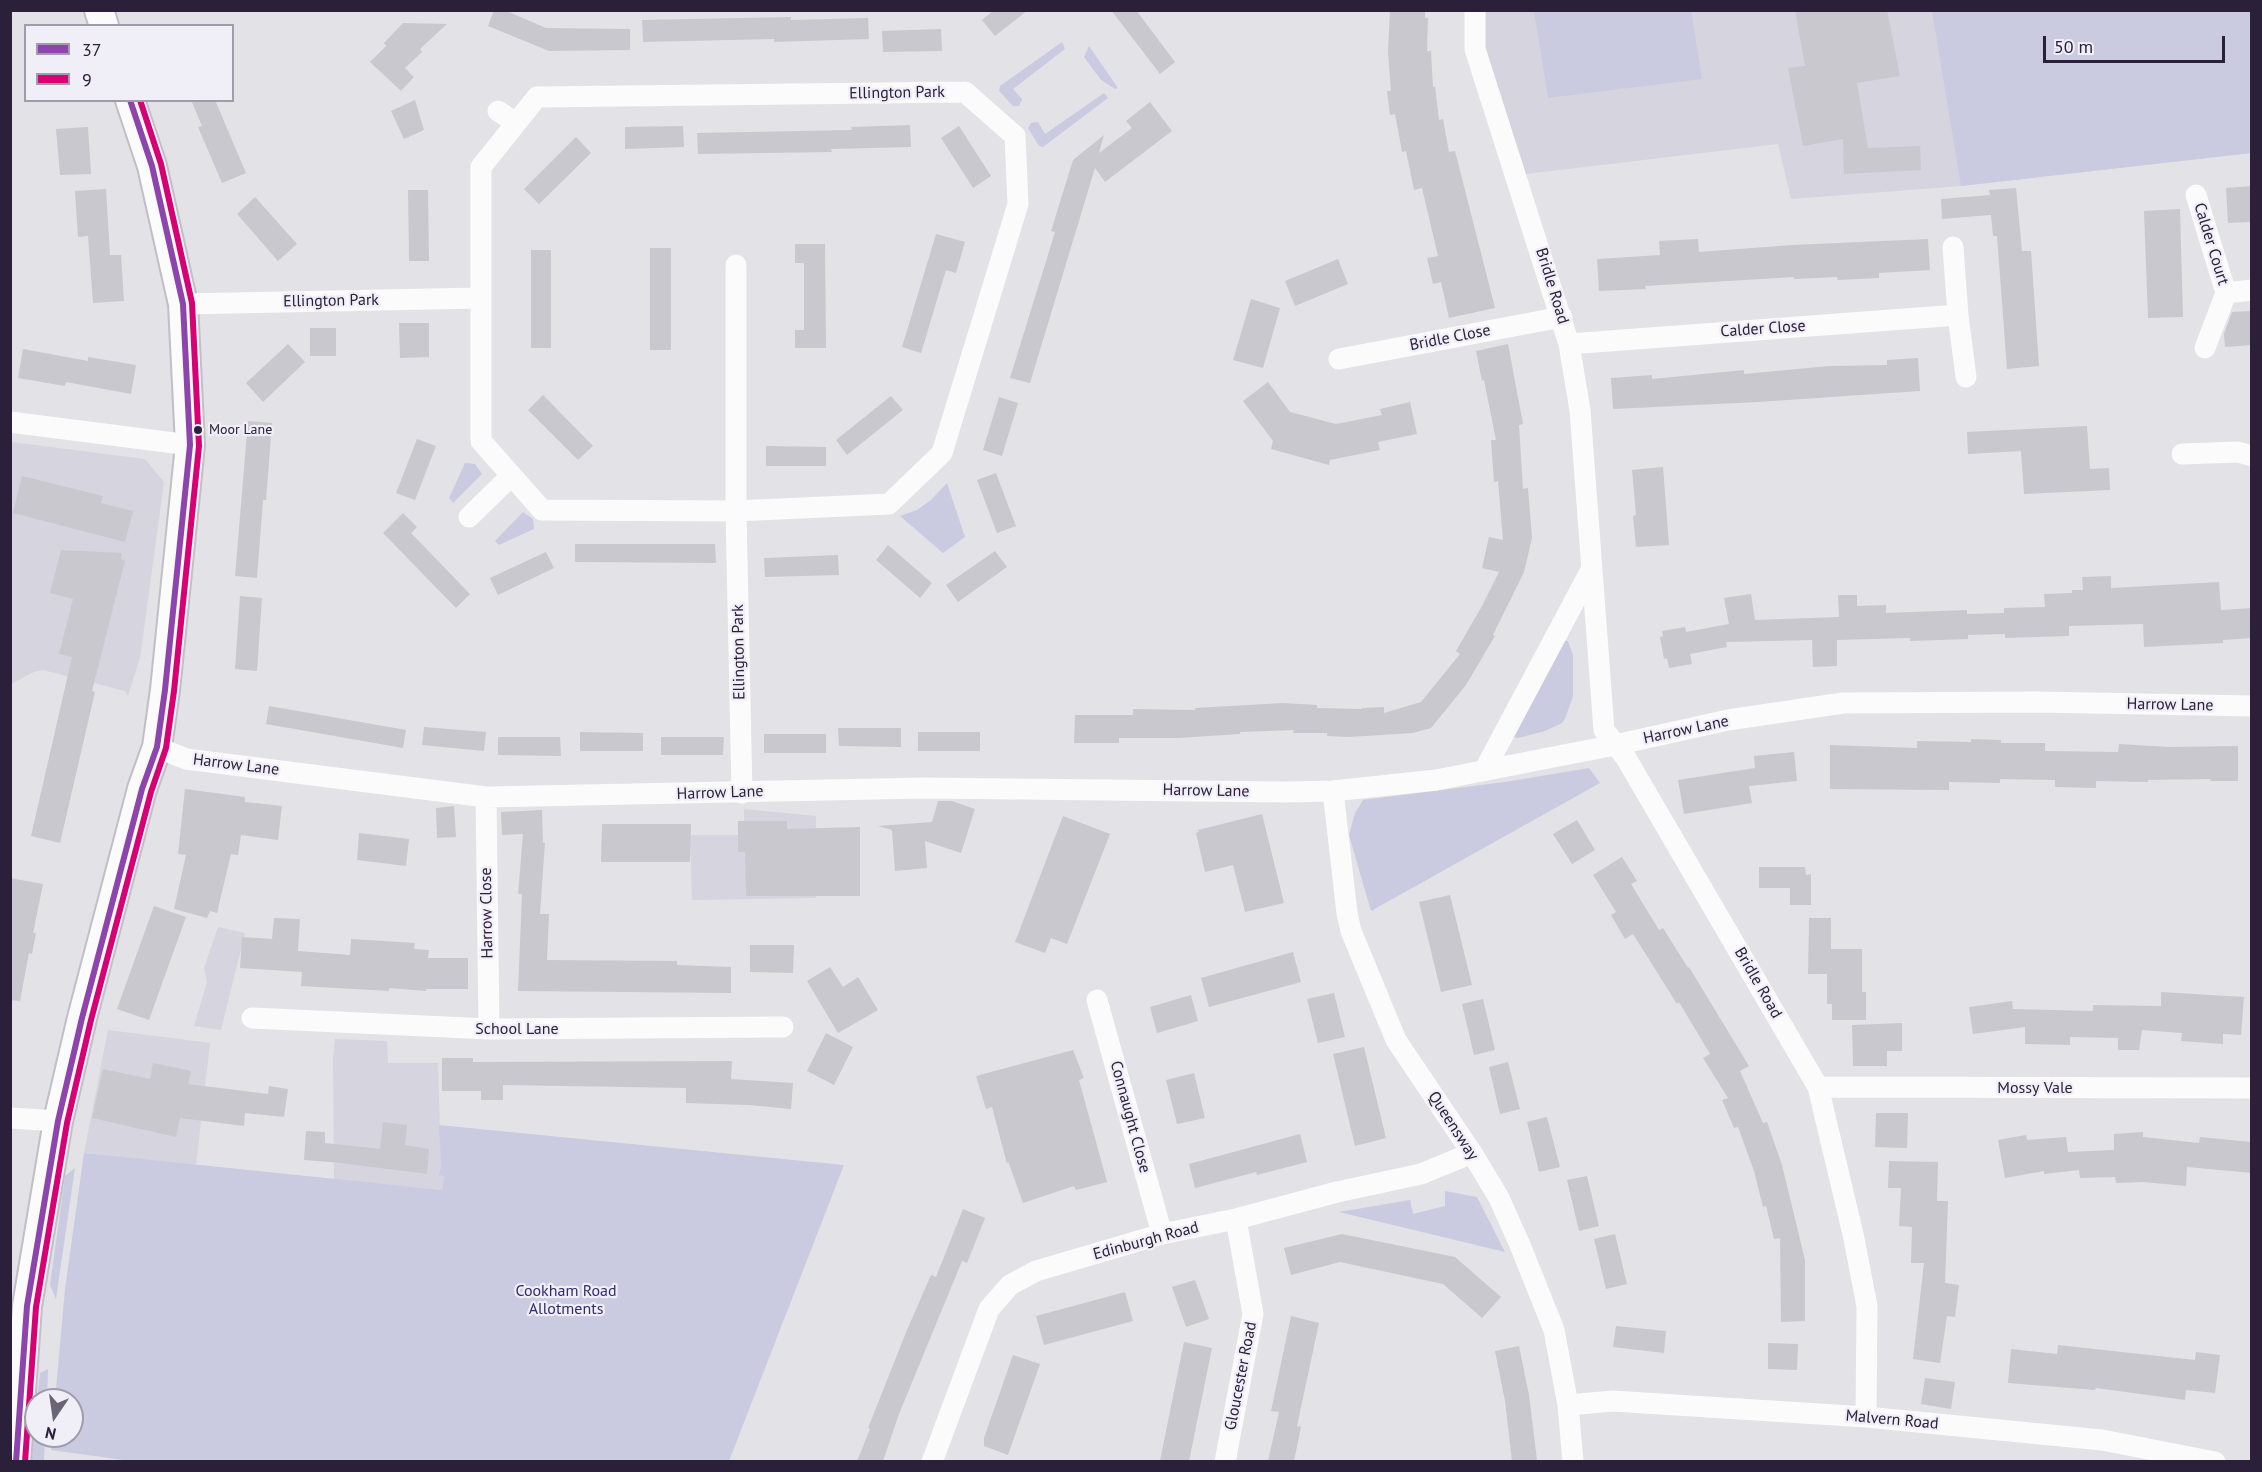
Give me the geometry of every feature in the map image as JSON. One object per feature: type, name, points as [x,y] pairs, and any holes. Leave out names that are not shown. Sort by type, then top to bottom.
[{"type":"main road","points":[[16,1461],[27,1306],[58,1121],[82,1018],[142,789],[156,747],[166,678],[190,445],[183,304],[152,166],[131,102]]},
{"type":"street","name":"Bridle Road","points":[[1475,10],[1475,49],[1569,344],[1580,410],[1604,730],[1626,758],[1818,1086],[1853,1234],[1867,1306],[1866,1417]]},
{"type":"street","name":"Ellington Park","points":[[965,92],[1015,136],[1018,204],[942,453],[889,504],[736,511],[542,510],[481,441],[480,298],[481,167],[537,97],[965,92]]},
{"type":"street","points":[[498,111],[516,123]]},
{"type":"street","name":"Calder Court","points":[[2196,195],[2226,293],[2205,348]]},
{"type":"street","points":[[1953,247],[1966,377]]},
{"type":"street","name":"Ellington Park","points":[[736,265],[736,511],[742,793]]},
{"type":"street","name":"Calder Court","points":[[2226,293],[2252,290]]},
{"type":"street","name":"Ellington Park","points":[[183,304],[480,298]]},
{"type":"street","name":"Calder Close","points":[[1569,344],[1958,315]]},
{"type":"street","name":"Bridle Close","points":[[1339,359],[1562,317]]},
{"type":"street","points":[[10,422],[190,445]]},
{"type":"street","points":[[2182,454],[2238,452],[2252,456]]},
{"type":"street","points":[[469,517],[511,476]]},
{"type":"street","points":[[1484,771],[1591,570]]},
{"type":"street","name":"Harrow Lane","points":[[156,747],[186,759],[486,797],[924,788],[1333,791],[1436,780],[1615,746],[1728,720],[1843,703],[2038,702],[2252,706]]},
{"type":"street","name":"Queensway","points":[[1333,791],[1351,931],[1396,1040],[1472,1153],[1499,1198],[1554,1330],[1568,1405],[1573,1461]]},
{"type":"street","name":"Harrow Close","points":[[486,797],[489,1029]]},
{"type":"street","name":"Connaught Close","points":[[1097,1000],[1162,1234]]},
{"type":"street","name":"School Lane","points":[[252,1018],[489,1029],[783,1027]]},
{"type":"street","name":"Mossy Vale","points":[[1818,1086],[2252,1089]]},
{"type":"street","points":[[10,1118],[58,1121]]},
{"type":"street","name":"Edinburgh Road","points":[[932,1461],[989,1309],[1010,1285],[1036,1271],[1162,1234],[1236,1219],[1337,1192],[1421,1174],[1472,1153]]},
{"type":"street","name":"Gloucester Road","points":[[1225,1461],[1253,1314],[1236,1219]]},
{"type":"street","name":"Malvern Road","points":[[1568,1405],[1613,1401],[1866,1417],[2130,1453],[2215,1461]]},
{"type":"shaded area","points":[[1483,11],[2251,11],[2251,153],[1961,186],[1791,199],[1778,144],[1526,174],[1484,47]]},
{"type":"shaded area","points":[[11,442],[145,459],[164,482],[140,658],[128,696],[125,691],[43,670],[11,684]]},
{"type":"shaded area","points":[[744,809],[816,816],[816,898],[692,900],[690,835],[744,835]]},
{"type":"shaded area","points":[[218,927],[245,933],[221,1030],[194,1026],[207,982],[204,968]]},
{"type":"shaded area","points":[[108,1030],[210,1043],[196,1166],[84,1153]]},
{"type":"shaded area","points":[[335,1039],[387,1041],[388,1063],[438,1063],[441,1167],[438,1174],[444,1175],[442,1190],[334,1180],[333,1060]]},
{"type":"green space","points":[[1534,11],[1691,11],[1702,79],[1548,98]]},
{"type":"green space","points":[[1932,11],[2251,11],[2251,153],[1961,186]]},
{"type":"green space","points":[[1062,42],[1065,49],[1013,89],[1022,99],[1019,106],[1013,106],[999,91],[1000,86]]},
{"type":"green space","points":[[1089,46],[1118,88],[1115,89],[1101,80],[1084,57]]},
{"type":"green space","points":[[1104,93],[1108,98],[1043,147],[1039,146],[1028,128],[1031,123],[1038,122],[1045,134]]},
{"type":"green space","points":[[465,463],[475,464],[482,474],[453,503],[449,498]]},
{"type":"green space","points":[[947,483],[965,537],[943,553],[900,516],[917,510],[931,500]]},
{"type":"green space","points":[[523,512],[533,519],[534,529],[499,545],[495,541]]},
{"type":"green space","points":[[1558,640],[1568,641],[1573,655],[1573,696],[1565,719],[1562,723],[1545,731],[1518,738],[1506,736]]},
{"type":"green space","points":[[1589,768],[1600,783],[1371,911],[1349,835],[1355,813],[1363,800],[1505,782]]},
{"type":"green space","name":"Cookham Road Allotments","points":[[439,1125],[844,1165],[729,1461],[138,1462],[51,1450],[51,1448],[84,1448],[84,1388],[56,1388],[65,1289],[84,1153],[442,1190],[444,1176],[438,1175],[441,1167]]},
{"type":"green space","points":[[75,1168],[56,1299],[50,1285],[65,1176]]},
{"type":"green space","points":[[1445,1191],[1477,1197],[1505,1252],[1339,1212],[1410,1200],[1413,1214],[1445,1206]]},
{"type":"green space","points":[[48,1369],[47,1388],[38,1388],[40,1373]]},
{"type":"green space","points":[[31,1448],[45,1448],[44,1461],[30,1462]]},
{"type":"building","points":[[494,10],[504,10],[546,28],[630,29],[630,50],[549,51],[488,26]]},
{"type":"building","points":[[994,10],[1028,10],[995,36],[982,20]]},
{"type":"building","points":[[1111,10],[1136,10],[1175,62],[1160,74]]},
{"type":"building","points":[[1390,10],[1425,10],[1425,18],[1428,18],[1427,51],[1431,51],[1433,87],[1435,86],[1439,120],[1443,119],[1449,152],[1455,151],[1495,308],[1449,318],[1441,282],[1433,284],[1427,258],[1438,256],[1422,188],[1414,190],[1406,151],[1402,152],[1395,114],[1390,115],[1387,91],[1391,91],[1388,52]]},
{"type":"building","points":[[1795,10],[1887,10],[1900,76],[1857,83],[1868,148],[1920,146],[1921,170],[1844,174],[1843,139],[1803,146],[1788,68],[1805,66]]},
{"type":"building","points":[[791,17],[791,20],[868,18],[869,39],[643,42],[642,20]]},
{"type":"building","points":[[403,23],[447,24],[420,49],[422,52],[405,68],[414,77],[401,91],[370,62],[386,46],[384,43]]},
{"type":"building","points":[[941,29],[942,51],[883,52],[882,31]]},
{"type":"building","points":[[415,100],[424,130],[404,139],[391,111]]},
{"type":"building","points":[[192,102],[216,102],[246,173],[222,183],[198,127],[202,126]]},
{"type":"building","points":[[1150,102],[1172,131],[1105,182],[1095,168],[1030,383],[1010,378],[1055,232],[1051,231],[1073,160],[1104,135],[1099,153],[1132,128],[1126,121]]},
{"type":"building","points":[[910,125],[911,147],[831,149],[832,152],[698,154],[697,133],[852,130],[851,127]]},
{"type":"building","points":[[683,126],[684,147],[625,149],[625,127]]},
{"type":"building","points":[[959,126],[991,176],[973,188],[941,138]]},
{"type":"building","points":[[88,127],[91,174],[60,175],[56,129]]},
{"type":"building","points":[[576,137],[591,153],[539,204],[524,189]]},
{"type":"building","points":[[2252,186],[2252,222],[2228,223],[2226,188]]},
{"type":"building","points":[[2016,188],[2022,251],[2031,251],[2039,366],[2007,369],[1997,236],[1993,236],[1991,215],[1942,219],[1941,199],[1990,195],[1989,190]]},
{"type":"building","points":[[106,189],[110,255],[121,255],[124,301],[93,303],[88,236],[78,237],[75,191]]},
{"type":"building","points":[[408,190],[428,190],[429,261],[409,261]]},
{"type":"building","points":[[255,197],[297,244],[278,261],[237,214]]},
{"type":"building","points":[[2180,209],[2183,317],[2148,318],[2144,211]]},
{"type":"building","points":[[936,234],[965,242],[956,273],[946,270],[921,353],[902,347]]},
{"type":"building","points":[[1698,239],[1699,252],[1928,239],[1930,270],[1879,273],[1879,278],[1838,280],[1837,277],[1794,279],[1794,277],[1599,291],[1597,259],[1660,255],[1659,241]]},
{"type":"building","points":[[795,244],[825,244],[826,348],[795,348],[795,330],[804,330],[804,263],[795,263]]},
{"type":"building","points":[[650,248],[671,248],[671,350],[650,350]]},
{"type":"building","points":[[531,250],[551,250],[551,348],[531,348]]},
{"type":"building","points":[[1338,259],[1348,284],[1295,306],[1285,281]]},
{"type":"building","points":[[1251,299],[1280,308],[1263,368],[1233,360]]},
{"type":"building","points":[[2252,311],[2252,345],[2225,347],[2224,334],[2232,312]]},
{"type":"building","points":[[399,323],[429,323],[429,357],[400,358]]},
{"type":"building","points":[[310,328],[336,328],[336,356],[310,356]]},
{"type":"building","points":[[288,344],[305,362],[263,402],[246,383]]},
{"type":"building","points":[[1508,344],[1523,424],[1519,425],[1523,489],[1528,488],[1532,538],[1524,572],[1493,635],[1495,636],[1466,685],[1431,728],[1413,733],[1349,737],[1327,736],[1327,733],[1293,733],[1294,730],[1178,738],[1119,738],[1119,743],[1074,743],[1075,715],[1133,715],[1133,709],[1195,710],[1195,708],[1283,703],[1317,705],[1317,708],[1384,707],[1384,713],[1421,702],[1460,654],[1456,651],[1499,572],[1482,568],[1489,537],[1503,540],[1498,481],[1494,482],[1491,440],[1496,440],[1476,351]]},
{"type":"building","points":[[23,349],[88,361],[88,357],[136,365],[131,394],[66,382],[65,386],[18,378]]},
{"type":"building","points":[[1918,358],[1920,391],[1613,409],[1611,378],[1652,375],[1652,379],[1744,370],[1744,374],[1829,366],[1887,365],[1887,360]]},
{"type":"building","points":[[1268,382],[1290,412],[1336,424],[1382,415],[1380,409],[1410,402],[1417,434],[1378,442],[1380,450],[1330,460],[1329,465],[1271,449],[1273,441],[1243,401]]},
{"type":"building","points":[[543,395],[593,446],[578,460],[528,410]]},
{"type":"building","points":[[891,396],[903,410],[847,455],[836,440]]},
{"type":"building","points":[[999,397],[1018,403],[1002,456],[983,450]]},
{"type":"building","points":[[248,421],[272,423],[257,578],[235,576]]},
{"type":"building","points":[[2087,426],[2090,469],[2109,468],[2110,490],[2024,494],[2021,451],[1968,454],[1967,432]]},
{"type":"building","points":[[417,439],[436,446],[415,500],[396,493]]},
{"type":"building","points":[[766,446],[826,447],[826,466],[766,466]]},
{"type":"building","points":[[1663,467],[1669,545],[1636,547],[1632,470]]},
{"type":"building","points":[[996,473],[1016,526],[997,533],[977,480]]},
{"type":"building","points":[[22,476],[103,496],[101,503],[133,511],[125,542],[13,513]]},
{"type":"building","points":[[403,513],[417,527],[411,533],[470,594],[456,608],[383,533]]},
{"type":"building","points":[[575,544],[715,544],[716,563],[575,562]]},
{"type":"building","points":[[888,545],[932,583],[920,598],[876,560]]},
{"type":"building","points":[[61,550],[122,553],[121,559],[125,561],[92,691],[95,692],[60,843],[31,836],[72,657],[59,654],[73,599],[50,593]]},
{"type":"building","points":[[995,551],[1007,567],[958,602],[946,585]]},
{"type":"building","points":[[546,552],[554,568],[498,595],[490,578]]},
{"type":"building","points":[[838,555],[839,575],[765,577],[764,558]]},
{"type":"building","points":[[2111,576],[2111,588],[2219,582],[2221,610],[2252,608],[2252,638],[2223,640],[2223,643],[2144,647],[2143,624],[2069,626],[2069,636],[2005,638],[2005,634],[1968,635],[1968,639],[1837,640],[1837,666],[1813,667],[1812,640],[1726,642],[1727,647],[1690,654],[1692,664],[1669,668],[1667,658],[1664,659],[1660,637],[1663,636],[1662,631],[1685,627],[1686,632],[1729,624],[1724,598],[1751,594],[1755,620],[1839,617],[1838,595],[1857,595],[1857,606],[1886,605],[1886,613],[1967,610],[1967,614],[2004,613],[2004,608],[2045,607],[2044,594],[2072,593],[2072,590],[2083,590],[2082,577]]},
{"type":"building","points":[[240,596],[262,598],[257,671],[235,669]]},
{"type":"building","points":[[269,706],[406,730],[403,748],[266,724]]},
{"type":"building","points":[[424,727],[486,732],[484,751],[422,745]]},
{"type":"building","points":[[838,728],[901,728],[901,747],[839,746]]},
{"type":"building","points":[[580,732],[643,733],[643,751],[580,751]]},
{"type":"building","points":[[918,732],[980,732],[980,751],[918,751]]},
{"type":"building","points":[[764,734],[826,734],[826,753],[764,753]]},
{"type":"building","points":[[498,737],[560,737],[561,756],[498,755]]},
{"type":"building","points":[[661,737],[724,737],[723,755],[661,755]]},
{"type":"building","points":[[1971,739],[2001,740],[2001,743],[2045,743],[2045,751],[2118,752],[2119,744],[2169,747],[2238,746],[2238,781],[2210,781],[2211,779],[2148,780],[2148,782],[2096,781],[2096,788],[2055,787],[2055,780],[2000,779],[2000,783],[1949,782],[1949,790],[1830,789],[1830,745],[1917,748],[1917,741],[1971,742]]},
{"type":"building","points":[[1794,752],[1797,781],[1749,786],[1752,803],[1684,814],[1678,780],[1755,768],[1754,756]]},
{"type":"building","points":[[185,789],[245,797],[245,802],[282,806],[278,840],[241,835],[238,855],[231,854],[217,913],[210,911],[207,918],[174,909],[186,855],[178,854]]},
{"type":"building","points":[[938,801],[952,801],[975,809],[961,853],[925,841],[927,868],[895,871],[892,830],[878,826],[932,822]]},
{"type":"building","points":[[454,806],[456,837],[437,838],[436,808]]},
{"type":"building","points":[[542,810],[543,843],[545,843],[540,914],[549,914],[547,960],[677,961],[677,965],[731,967],[731,993],[518,991],[522,894],[518,894],[523,834],[502,835],[501,812]]},
{"type":"building","points":[[1262,814],[1284,903],[1245,912],[1233,865],[1205,872],[1196,833],[1199,832],[1198,830]]},
{"type":"building","points":[[1063,816],[1110,834],[1067,944],[1051,938],[1045,953],[1015,942]]},
{"type":"building","points":[[1577,820],[1595,850],[1572,864],[1553,834]]},
{"type":"building","points":[[738,821],[787,821],[787,829],[860,827],[860,896],[746,896],[745,852],[738,852]]},
{"type":"building","points":[[602,824],[691,824],[690,862],[601,862]]},
{"type":"building","points":[[359,833],[409,839],[406,866],[357,860]]},
{"type":"building","points":[[1622,857],[1637,881],[1631,884],[1659,930],[1663,928],[1689,967],[1749,1066],[1740,1071],[1763,1123],[1767,1122],[1782,1165],[1805,1260],[1805,1321],[1781,1322],[1780,1238],[1774,1239],[1766,1206],[1763,1207],[1754,1171],[1738,1127],[1734,1128],[1722,1100],[1728,1098],[1703,1058],[1710,1054],[1679,1002],[1677,1004],[1633,934],[1625,939],[1611,915],[1616,912],[1593,875]]},
{"type":"building","points":[[1759,867],[1805,867],[1806,875],[1811,874],[1811,905],[1790,905],[1790,888],[1759,888]]},
{"type":"building","points":[[10,878],[43,884],[33,933],[36,933],[32,954],[29,953],[20,1001],[10,1000]]},
{"type":"building","points":[[1450,895],[1472,985],[1441,992],[1419,902]]},
{"type":"building","points":[[154,906],[186,917],[149,1020],[117,1009]]},
{"type":"building","points":[[274,918],[300,919],[298,951],[350,955],[351,939],[415,943],[414,949],[429,950],[428,958],[468,958],[468,989],[426,989],[426,991],[389,988],[389,991],[301,986],[302,972],[240,968],[242,937],[272,939]]},
{"type":"building","points":[[1809,918],[1831,918],[1831,949],[1862,949],[1862,992],[1866,992],[1866,1020],[1832,1020],[1832,1004],[1827,1004],[1827,974],[1808,974]]},
{"type":"building","points":[[750,945],[794,945],[793,973],[750,972]]},
{"type":"building","points":[[1293,952],[1301,982],[1209,1007],[1201,978]]},
{"type":"building","points":[[830,967],[843,987],[858,977],[878,1010],[838,1033],[807,981]]},
{"type":"building","points":[[2161,992],[2244,997],[2241,1035],[2223,1034],[2223,1044],[2181,1041],[2182,1033],[2142,1030],[2139,1050],[2118,1050],[2118,1038],[2070,1037],[2070,1045],[2025,1044],[2025,1027],[1973,1034],[1969,1007],[2012,1001],[2013,1009],[2093,1011],[2093,1005],[2161,1006]]},
{"type":"building","points":[[1334,993],[1345,1037],[1318,1043],[1307,999]]},
{"type":"building","points":[[1191,995],[1198,1021],[1157,1033],[1150,1007]]},
{"type":"building","points":[[1483,999],[1495,1050],[1474,1055],[1462,1004]]},
{"type":"building","points":[[1902,1023],[1902,1051],[1887,1051],[1887,1066],[1853,1066],[1852,1025]]},
{"type":"building","points":[[826,1033],[853,1047],[834,1085],[807,1071]]},
{"type":"building","points":[[1364,1047],[1386,1138],[1355,1146],[1333,1054]]},
{"type":"building","points":[[1073,1050],[1084,1078],[1079,1080],[1107,1182],[1076,1190],[1074,1186],[1023,1203],[1008,1161],[1007,1164],[992,1107],[986,1109],[976,1076]]},
{"type":"building","points":[[442,1058],[473,1058],[473,1062],[732,1061],[731,1079],[793,1083],[791,1109],[686,1103],[686,1088],[503,1085],[503,1100],[481,1100],[481,1091],[442,1091]]},
{"type":"building","points":[[1508,1062],[1520,1109],[1500,1114],[1489,1067]]},
{"type":"building","points":[[153,1063],[191,1071],[188,1084],[268,1094],[269,1086],[288,1089],[284,1117],[245,1113],[244,1126],[180,1118],[176,1137],[92,1118],[103,1069],[150,1079]]},
{"type":"building","points":[[1194,1073],[1205,1118],[1177,1124],[1166,1080]]},
{"type":"building","points":[[1876,1113],[1908,1113],[1907,1148],[1875,1147]]},
{"type":"building","points":[[1547,1117],[1560,1167],[1539,1172],[1527,1122]]},
{"type":"building","points":[[383,1122],[407,1125],[405,1145],[429,1149],[427,1174],[304,1160],[306,1131],[325,1132],[325,1143],[380,1149]]},
{"type":"building","points":[[2143,1132],[2143,1137],[2199,1143],[2200,1137],[2252,1142],[2252,1173],[2187,1167],[2186,1186],[2143,1182],[2116,1183],[2115,1177],[2080,1178],[2079,1170],[2044,1174],[2044,1171],[2005,1178],[1998,1140],[2026,1135],[2027,1140],[2066,1137],[2068,1152],[2114,1150],[2114,1134]]},
{"type":"building","points":[[1300,1134],[1307,1162],[1195,1188],[1189,1164]]},
{"type":"building","points":[[1889,1161],[1938,1162],[1937,1201],[1948,1201],[1945,1283],[1959,1285],[1955,1317],[1947,1316],[1940,1363],[1913,1359],[1924,1263],[1911,1263],[1912,1227],[1899,1226],[1901,1188],[1888,1188]]},
{"type":"building","points":[[1587,1176],[1599,1226],[1579,1231],[1567,1180]]},
{"type":"building","points":[[963,1209],[985,1218],[967,1263],[962,1261],[899,1414],[883,1461],[857,1461],[907,1330],[931,1275],[936,1277]]},
{"type":"building","points":[[1342,1234],[1455,1257],[1501,1297],[1482,1318],[1443,1284],[1340,1262],[1291,1275],[1284,1248]]},
{"type":"building","points":[[1615,1234],[1627,1284],[1606,1289],[1594,1239]]},
{"type":"building","points":[[1195,1280],[1209,1319],[1186,1327],[1172,1287]]},
{"type":"building","points":[[1125,1292],[1133,1321],[1044,1345],[1036,1316]]},
{"type":"building","points":[[1291,1316],[1319,1323],[1297,1426],[1301,1427],[1294,1461],[1268,1461],[1279,1412],[1271,1411]]},
{"type":"building","points":[[1616,1326],[1666,1331],[1664,1353],[1613,1347]]},
{"type":"building","points":[[1184,1342],[1212,1348],[1189,1461],[1160,1461]]},
{"type":"building","points":[[1768,1343],[1798,1344],[1797,1370],[1768,1369]]},
{"type":"building","points":[[2058,1345],[2195,1360],[2196,1352],[2220,1355],[2215,1393],[2186,1390],[2185,1400],[2096,1388],[2095,1390],[2008,1383],[2011,1349],[2057,1354]]},
{"type":"building","points":[[1519,1346],[1529,1395],[1537,1460],[1512,1461],[1505,1401],[1495,1351]]},
{"type":"building","points":[[1013,1355],[1040,1364],[1008,1455],[984,1446],[984,1438]]},
{"type":"building","points":[[1925,1378],[1955,1382],[1951,1409],[1921,1404]]},
{"type":"transit line","name":"37","points":[[16,1462],[27,1306],[58,1121],[82,1018],[142,789],[157,747],[190,445],[183,304],[152,166],[131,102]]},
{"type":"transit line","name":"9","points":[[25,1462],[36,1307],[67,1123],[91,1020],[151,792],[166,748],[199,446],[192,303],[161,164],[141,102]]},
{"type":"place","name":"Moor Lane","points":[[198,430]]}]
